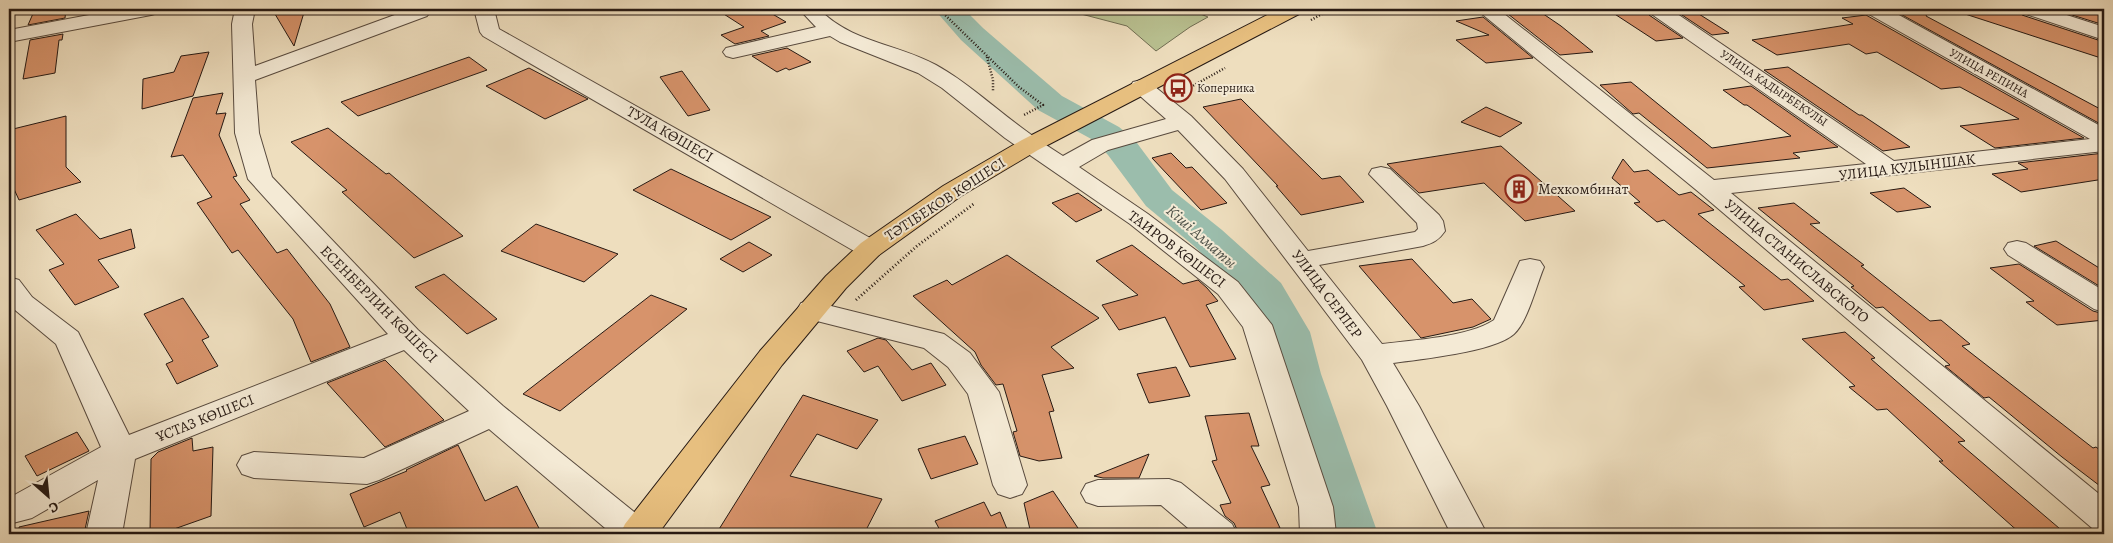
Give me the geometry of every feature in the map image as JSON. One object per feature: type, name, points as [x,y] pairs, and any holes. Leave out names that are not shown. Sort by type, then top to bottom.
[{"type":"main road","name":"ТӘТІБЕКОВ КӨШЕСІ","points":[[637,534],[724,418],[811,310],[870,249],[952,191],[1029,132],[1067,126],[1294,9]]},
{"type":"street","points":[[9,36],[151,9]]},
{"type":"street","name":"ЕСЕНБЕРЛИН КӨШЕСІ","points":[[247,9],[242,24],[247,133],[260,179],[408,337],[492,414],[637,534]]},
{"type":"street","name":"ТУЛА КӨШЕСІ","points":[[484,9],[490,32],[870,249]]},
{"type":"street","name":"ТАИРОВ КӨШЕСІ","points":[[809,9],[831,29],[848,38],[926,68],[950,83],[977,106],[1029,132],[1061,167],[1139,219],[1228,288],[1256,325],[1316,507],[1318,534]]},
{"type":"street","name":"УЛИЦА СТАНИСЛАВСКОГО","points":[[1486,9],[1709,188],[2104,518]]},
{"type":"street","name":"УЛИЦА КАДЫРБЕКУЛЫ","points":[[1657,9],[1890,169]]},
{"type":"street","name":"УЛИЦА РЕПИНА","points":[[1874,9],[2104,137]]},
{"type":"street","points":[[2030,9],[2104,34]]},
{"type":"street","points":[[244,76],[420,12]]},
{"type":"street","points":[[733,52],[791,40],[831,29]]},
{"type":"street","name":"УЛИЦА СЕРПЕР","points":[[1141,87],[1183,121],[1234,174],[1374,355],[1403,406],[1469,534]]},
{"type":"street","points":[[1061,167],[1100,145],[1183,121]]},
{"type":"street","name":"УЛИЦА КУЛЫНШАК","points":[[1709,188],[2104,144]]},
{"type":"street","points":[[1302,260],[1423,238],[1432,231],[1430,221],[1381,174]]},
{"type":"street","points":[[2017,249],[2104,303]]},
{"type":"street","points":[[1374,355],[1424,349],[1491,335],[1504,327],[1530,267]]},
{"type":"street","points":[[9,286],[22,303],[68,339],[120,452],[104,534]]},
{"type":"street","points":[[811,310],[934,341],[959,360],[983,392],[1010,486]]},
{"type":"street","name":"ҰСТАЗ КӨШЕСІ","points":[[9,511],[20,508],[120,452],[408,337]]},
{"type":"street","points":[[254,465],[367,471],[492,414]]},
{"type":"street","points":[[1098,493],[1169,492],[1219,534]]},
{"type":"path","points":[[938,9],[1019,86],[1043,105],[1023,116]]},
{"type":"path","points":[[987,55],[993,80],[993,99]]},
{"type":"path","points":[[1016,113],[1023,116],[1029,132]]},
{"type":"path","points":[[841,318],[851,304],[917,246],[976,203]]},
{"type":"green space","points":[[1062,9],[1188,9],[1208,17],[1156,51],[1127,26]]},
{"type":"building","points":[[35,9],[66,9],[65,18],[28,25]]},
{"type":"building","points":[[272,9],[305,9],[294,46]]},
{"type":"building","points":[[716,9],[764,9],[786,22],[761,31],[769,36],[735,44],[721,35],[744,27]]},
{"type":"building","points":[[1607,9],[1645,9],[1649,15],[1683,38],[1656,41]]},
{"type":"building","points":[[1673,9],[1691,9],[1729,33],[1712,35]]},
{"type":"building","points":[[1918,9],[1927,14],[1926,16],[2104,111],[2104,126],[1895,11]]},
{"type":"building","points":[[1962,9],[2018,9],[2022,15],[2104,42],[2104,59],[1962,13]]},
{"type":"building","points":[[2053,9],[2104,9],[2104,25]]},
{"type":"building","points":[[1539,11],[1593,52],[1560,55],[1508,14]]},
{"type":"building","points":[[1866,15],[2084,138],[1995,148],[1960,126],[2019,119],[1960,87],[1941,89],[1877,52],[1866,54],[1849,44],[1777,55],[1752,40],[1853,24],[1842,18]]},
{"type":"building","points":[[1483,17],[1533,58],[1486,63],[1456,40],[1489,35],[1456,21]]},
{"type":"building","points":[[63,34],[62,40],[59,40],[55,73],[23,79],[30,40]]},
{"type":"building","points":[[787,48],[811,62],[777,72],[752,56]]},
{"type":"building","points":[[209,52],[193,96],[142,109],[143,79],[174,72],[181,56]]},
{"type":"building","points":[[469,57],[487,70],[358,116],[341,102]]},
{"type":"building","points":[[1788,67],[1910,147],[1883,151],[1764,70]]},
{"type":"building","points":[[529,68],[588,99],[545,119],[486,86]]},
{"type":"building","points":[[682,71],[710,110],[688,116],[660,77]]},
{"type":"building","points":[[1631,82],[1712,148],[1791,136],[1723,90],[1751,86],[1838,147],[1793,153],[1800,158],[1707,168],[1639,113],[1633,114],[1600,85]]},
{"type":"building","points":[[223,93],[216,114],[226,113],[219,135],[237,176],[233,177],[250,200],[240,204],[277,253],[287,249],[330,304],[350,347],[311,362],[293,319],[238,250],[232,253],[197,203],[212,197],[183,155],[171,157],[193,98]]},
{"type":"building","points":[[1241,99],[1322,179],[1340,176],[1364,202],[1301,215],[1276,186],[1278,186],[1203,107]]},
{"type":"building","points":[[1486,107],[1522,123],[1500,137],[1461,122]]},
{"type":"building","points":[[66,116],[66,167],[81,182],[19,200],[9,178],[9,130]]},
{"type":"building","points":[[328,128],[386,174],[389,173],[463,236],[414,258],[342,192],[347,190],[291,142]]},
{"type":"building","name":"Мехкомбинат","points":[[1501,146],[1575,211],[1525,221],[1484,183],[1419,193],[1387,164]]},
{"type":"building","points":[[1171,153],[1186,168],[1192,167],[1227,203],[1201,210],[1152,158]]},
{"type":"building","points":[[2104,153],[2104,179],[2021,192],[1992,174],[2028,169],[2018,163]]},
{"type":"building","points":[[1623,159],[1634,172],[1648,170],[1679,195],[1691,192],[1714,210],[1698,214],[1781,280],[1788,279],[1814,301],[1764,310],[1739,287],[1745,286],[1664,220],[1657,222],[1634,203],[1640,202],[1612,178]]},
{"type":"building","points":[[671,169],[771,217],[731,240],[633,190]]},
{"type":"building","points":[[1904,188],[1931,207],[1897,212],[1870,193]]},
{"type":"building","points":[[1078,193],[1102,210],[1076,222],[1052,203]]},
{"type":"building","points":[[1794,203],[1820,223],[1810,224],[1864,265],[1861,266],[1930,321],[1941,320],[1970,344],[1962,346],[2093,448],[2096,447],[2104,453],[2104,489],[1989,397],[1984,398],[1945,366],[1950,365],[1883,307],[1876,308],[1851,287],[1854,286],[1758,208]]},
{"type":"building","points":[[76,214],[100,239],[131,229],[135,248],[98,260],[119,287],[75,305],[49,270],[64,264],[36,230]]},
{"type":"building","points":[[536,224],[618,254],[584,282],[501,251]]},
{"type":"building","points":[[2056,241],[2104,271],[2104,289],[2034,246]]},
{"type":"building","points":[[749,242],[772,255],[743,272],[720,259]]},
{"type":"building","points":[[1132,245],[1183,284],[1198,280],[1207,288],[1218,301],[1206,305],[1236,359],[1190,367],[1165,317],[1119,330],[1102,305],[1138,295],[1096,261]]},
{"type":"building","points":[[1007,255],[1099,318],[1051,347],[1074,368],[1042,375],[1054,411],[1049,412],[1062,458],[1039,461],[1020,456],[1013,432],[1017,431],[1003,384],[996,385],[981,365],[975,352],[913,296],[947,280],[952,285]]},
{"type":"building","points":[[1412,259],[1453,303],[1472,299],[1491,319],[1473,327],[1421,338],[1359,266]]},
{"type":"building","points":[[2019,264],[2093,311],[2104,314],[2104,320],[2057,325],[2026,302],[2034,301],[1990,268]]},
{"type":"building","points":[[444,274],[497,319],[467,334],[415,287]]},
{"type":"building","points":[[651,295],[687,309],[560,411],[523,394]]},
{"type":"building","points":[[183,298],[209,337],[202,340],[218,366],[177,384],[166,364],[173,361],[144,314]]},
{"type":"building","points":[[1845,332],[1875,358],[1871,359],[1965,441],[1958,442],[2066,534],[2021,534],[1939,461],[1943,461],[1887,409],[1877,410],[1849,387],[1855,386],[1802,339]]},
{"type":"building","points":[[878,338],[886,340],[912,370],[931,363],[946,385],[902,401],[878,366],[864,372],[847,351]]},
{"type":"building","points":[[385,360],[444,420],[385,447],[327,383]]},
{"type":"building","points":[[1176,367],[1190,396],[1149,403],[1137,374]]},
{"type":"building","points":[[803,395],[878,420],[857,449],[817,434],[790,476],[882,499],[864,534],[716,534]]},
{"type":"building","points":[[1249,413],[1259,446],[1251,446],[1270,485],[1261,487],[1280,528],[1239,534],[1234,523],[1225,516],[1220,505],[1231,503],[1212,461],[1217,460],[1205,416]]},
{"type":"building","points":[[77,432],[89,451],[37,476],[25,456]]},
{"type":"building","points":[[965,436],[978,464],[931,479],[918,449]]},
{"type":"building","points":[[192,438],[193,451],[213,447],[211,516],[160,534],[150,534],[151,459],[158,452]]},
{"type":"building","points":[[458,445],[485,501],[517,486],[542,534],[409,534],[400,512],[364,527],[350,494],[407,471]]},
{"type":"building","points":[[1149,454],[1139,478],[1103,478],[1094,476]]},
{"type":"building","points":[[1053,491],[1082,534],[1031,534],[1024,503]]},
{"type":"building","points":[[984,502],[991,516],[1000,512],[1007,529],[1001,531],[1002,534],[942,534],[935,521]]},
{"type":"building","points":[[89,511],[84,534],[20,534],[19,527]]},
{"type":"waterway","name":"Кіші Алматы","points":[[948,9],[972,34],[1050,103],[1107,134],[1121,147],[1159,198],[1208,238],[1266,292],[1288,332],[1298,374],[1351,534]]},
{"type":"place","name":"Коперника","points":[[1178,88]]},
{"type":"place","name":"Мехкомбинат","points":[[1519,189]]}]
